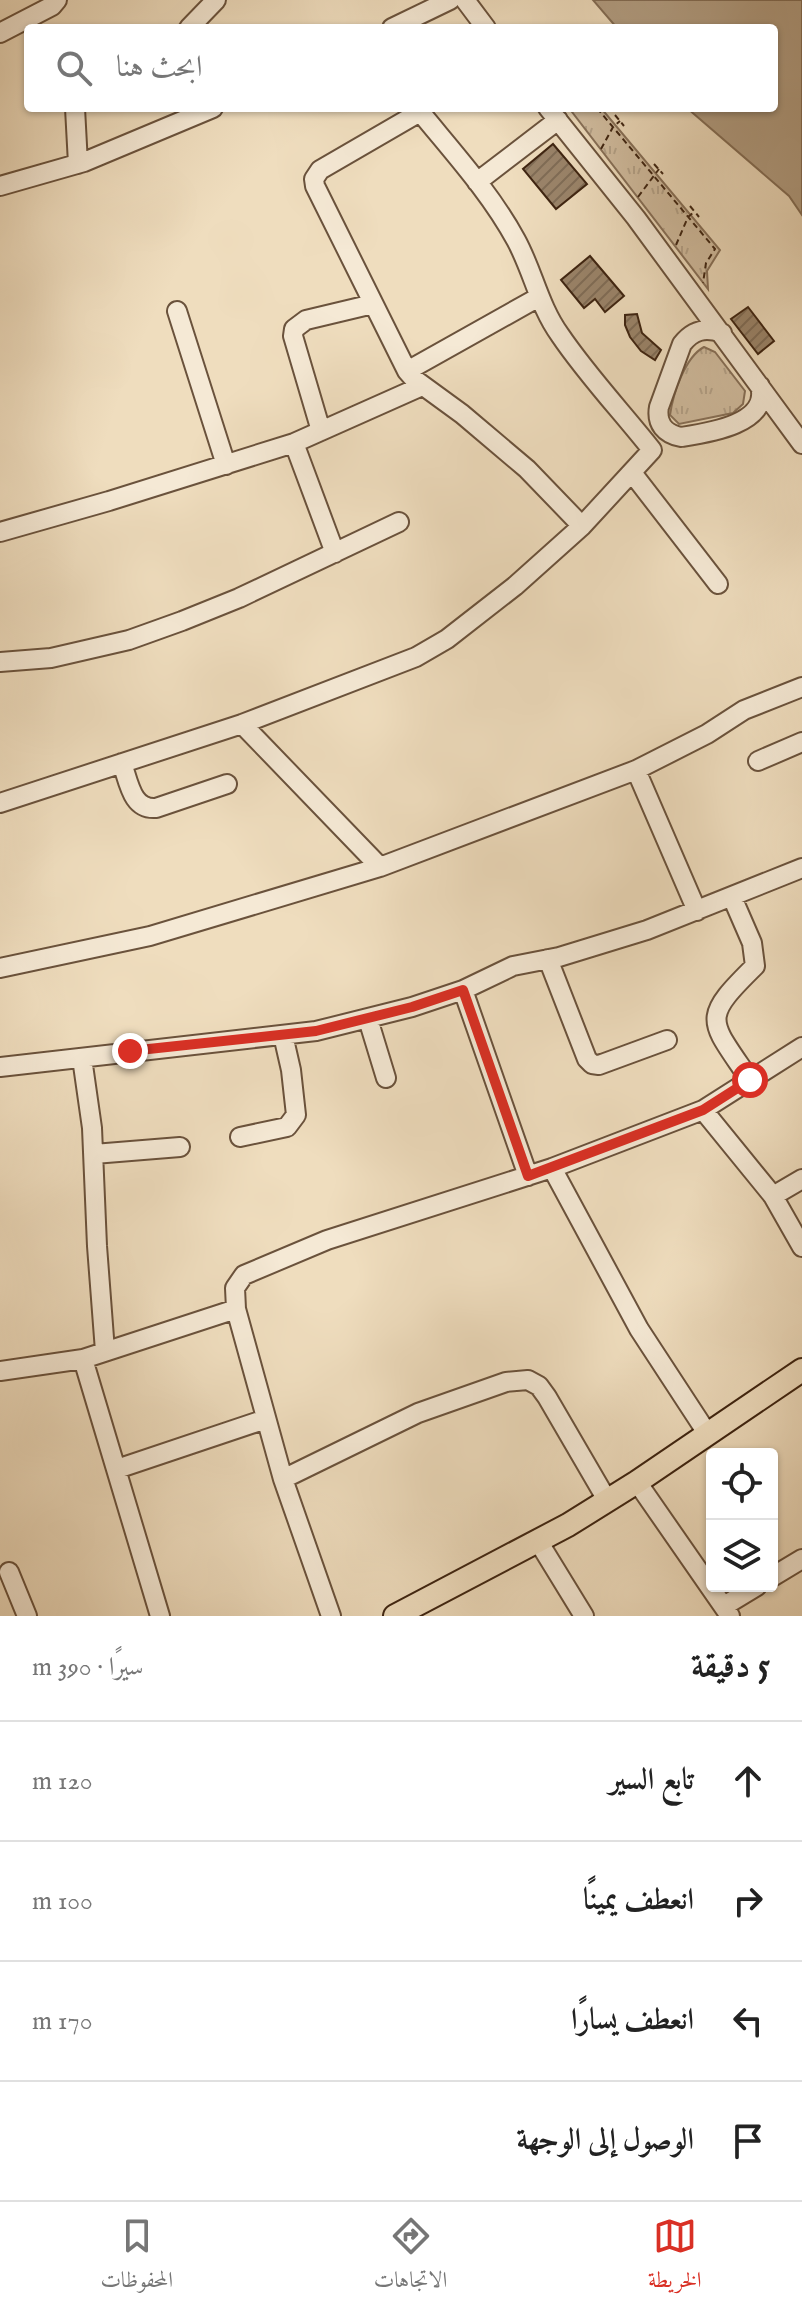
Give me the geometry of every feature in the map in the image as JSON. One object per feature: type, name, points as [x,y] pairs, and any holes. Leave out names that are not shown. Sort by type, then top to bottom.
[{"type":"main road","points":[[395,1616],[538,1541],[637,1482],[802,1370]]},
{"type":"street","points":[[0,33],[52,6],[57,0]]},
{"type":"street","points":[[193,24],[216,0]]},
{"type":"street","points":[[400,24],[450,0]]},
{"type":"street","points":[[465,0],[483,24]]},
{"type":"street","points":[[75,112],[78,164]]},
{"type":"street","points":[[0,186],[78,164],[203,112]]},
{"type":"street","points":[[415,112],[320,170],[314,179],[407,371],[527,469],[582,526]]},
{"type":"street","points":[[420,112],[477,182],[519,245],[539,297],[560,335],[652,450]]},
{"type":"street","points":[[477,182],[553,114],[697,291],[722,333],[797,437]]},
{"type":"street","points":[[652,450],[658,414],[697,291]]},
{"type":"street","points":[[407,371],[539,297]]},
{"type":"street","points":[[321,431],[293,336],[294,329],[306,320],[373,304]]},
{"type":"street","points":[[177,311],[226,465]]},
{"type":"street","points":[[682,344],[688,337],[704,329],[722,333]]},
{"type":"street","points":[[0,532],[294,443],[422,386]]},
{"type":"street","points":[[743,421],[757,410],[761,402],[760,386]]},
{"type":"street","points":[[658,414],[662,428],[681,437]]},
{"type":"street","points":[[0,803],[242,724],[396,666],[431,649],[490,607],[582,526],[652,450],[681,437],[743,421],[770,422],[797,437]]},
{"type":"street","points":[[294,443],[335,553]]},
{"type":"street","points":[[633,474],[718,584]]},
{"type":"street","points":[[0,662],[51,658],[129,640],[239,598],[399,522]]},
{"type":"street","points":[[0,968],[150,936],[380,867],[636,770],[707,734],[744,710],[802,687]]},
{"type":"street","points":[[242,724],[380,867]]},
{"type":"street","points":[[758,761],[802,742]]},
{"type":"street","points":[[122,763],[138,804],[147,809],[227,784]]},
{"type":"street","points":[[636,770],[697,911]]},
{"type":"street","points":[[0,1067],[316,1031],[368,1019],[463,990],[513,966],[603,944],[697,911],[802,868]]},
{"type":"street","points":[[732,897],[752,943],[755,966],[724,996],[717,1008],[716,1024],[750,1080]]},
{"type":"street","points":[[548,959],[587,1059],[592,1064],[611,1062],[667,1040]]},
{"type":"street","points":[[463,990],[528,1176]]},
{"type":"street","points":[[368,1019],[386,1078]]},
{"type":"street","points":[[240,1137],[287,1127],[296,1115],[283,1035]]},
{"type":"street","points":[[331,1616],[283,1479],[266,1419],[236,1309],[234,1297],[238,1281],[252,1271],[377,1223],[552,1168],[703,1110],[802,1047]]},
{"type":"street","points":[[82,1058],[91,1110],[105,1351]]},
{"type":"street","points":[[703,1110],[773,1196],[802,1247]]},
{"type":"street","points":[[94,1154],[180,1147]]},
{"type":"street","points":[[552,1168],[639,1329],[707,1433]]},
{"type":"street","points":[[773,1196],[802,1179]]},
{"type":"street","points":[[0,1371],[83,1359],[236,1309]]},
{"type":"street","points":[[83,1359],[160,1616]]},
{"type":"street","points":[[283,1479],[418,1413],[506,1382],[528,1380],[539,1386],[547,1397],[607,1500]]},
{"type":"street","points":[[117,1469],[266,1419]]},
{"type":"street","points":[[637,1482],[727,1611],[750,1592]]},
{"type":"street","points":[[538,1541],[584,1616]]},
{"type":"street","points":[[778,1573],[802,1559]]},
{"type":"street","points":[[9,1572],[27,1616]]},
{"type":"path","points":[[600,112],[715,249],[697,291]]},
{"type":"path","points":[[615,115],[624,126]]},
{"type":"path","points":[[599,153],[613,127],[620,121]]},
{"type":"path","points":[[654,164],[663,174]]},
{"type":"path","points":[[636,202],[659,169]]},
{"type":"path","points":[[690,206],[699,217]]},
{"type":"path","points":[[673,251],[688,217],[694,212]]},
{"type":"green space","points":[[572,112],[604,112],[720,250],[707,271],[708,289]]},
{"type":"green space","points":[[704,347],[715,352],[745,391],[743,404],[733,413],[679,424],[670,415],[677,387],[691,359]]},
{"type":"shaded area","points":[[593,0],[802,0],[802,215],[789,196],[692,112],[778,112],[778,24],[614,24]]},
{"type":"building","points":[[553,144],[587,184],[556,209],[523,169]]},
{"type":"building","points":[[590,256],[624,296],[605,312],[595,299],[584,308],[561,280]]},
{"type":"building","points":[[748,307],[774,341],[758,354],[731,319]]},
{"type":"building","points":[[637,314],[642,333],[661,350],[655,360],[641,351],[625,325],[625,315]]},
{"type":"route","points":[[130,1051],[316,1031],[412,1007],[463,990],[528,1176],[703,1110],[750,1080]]}]
